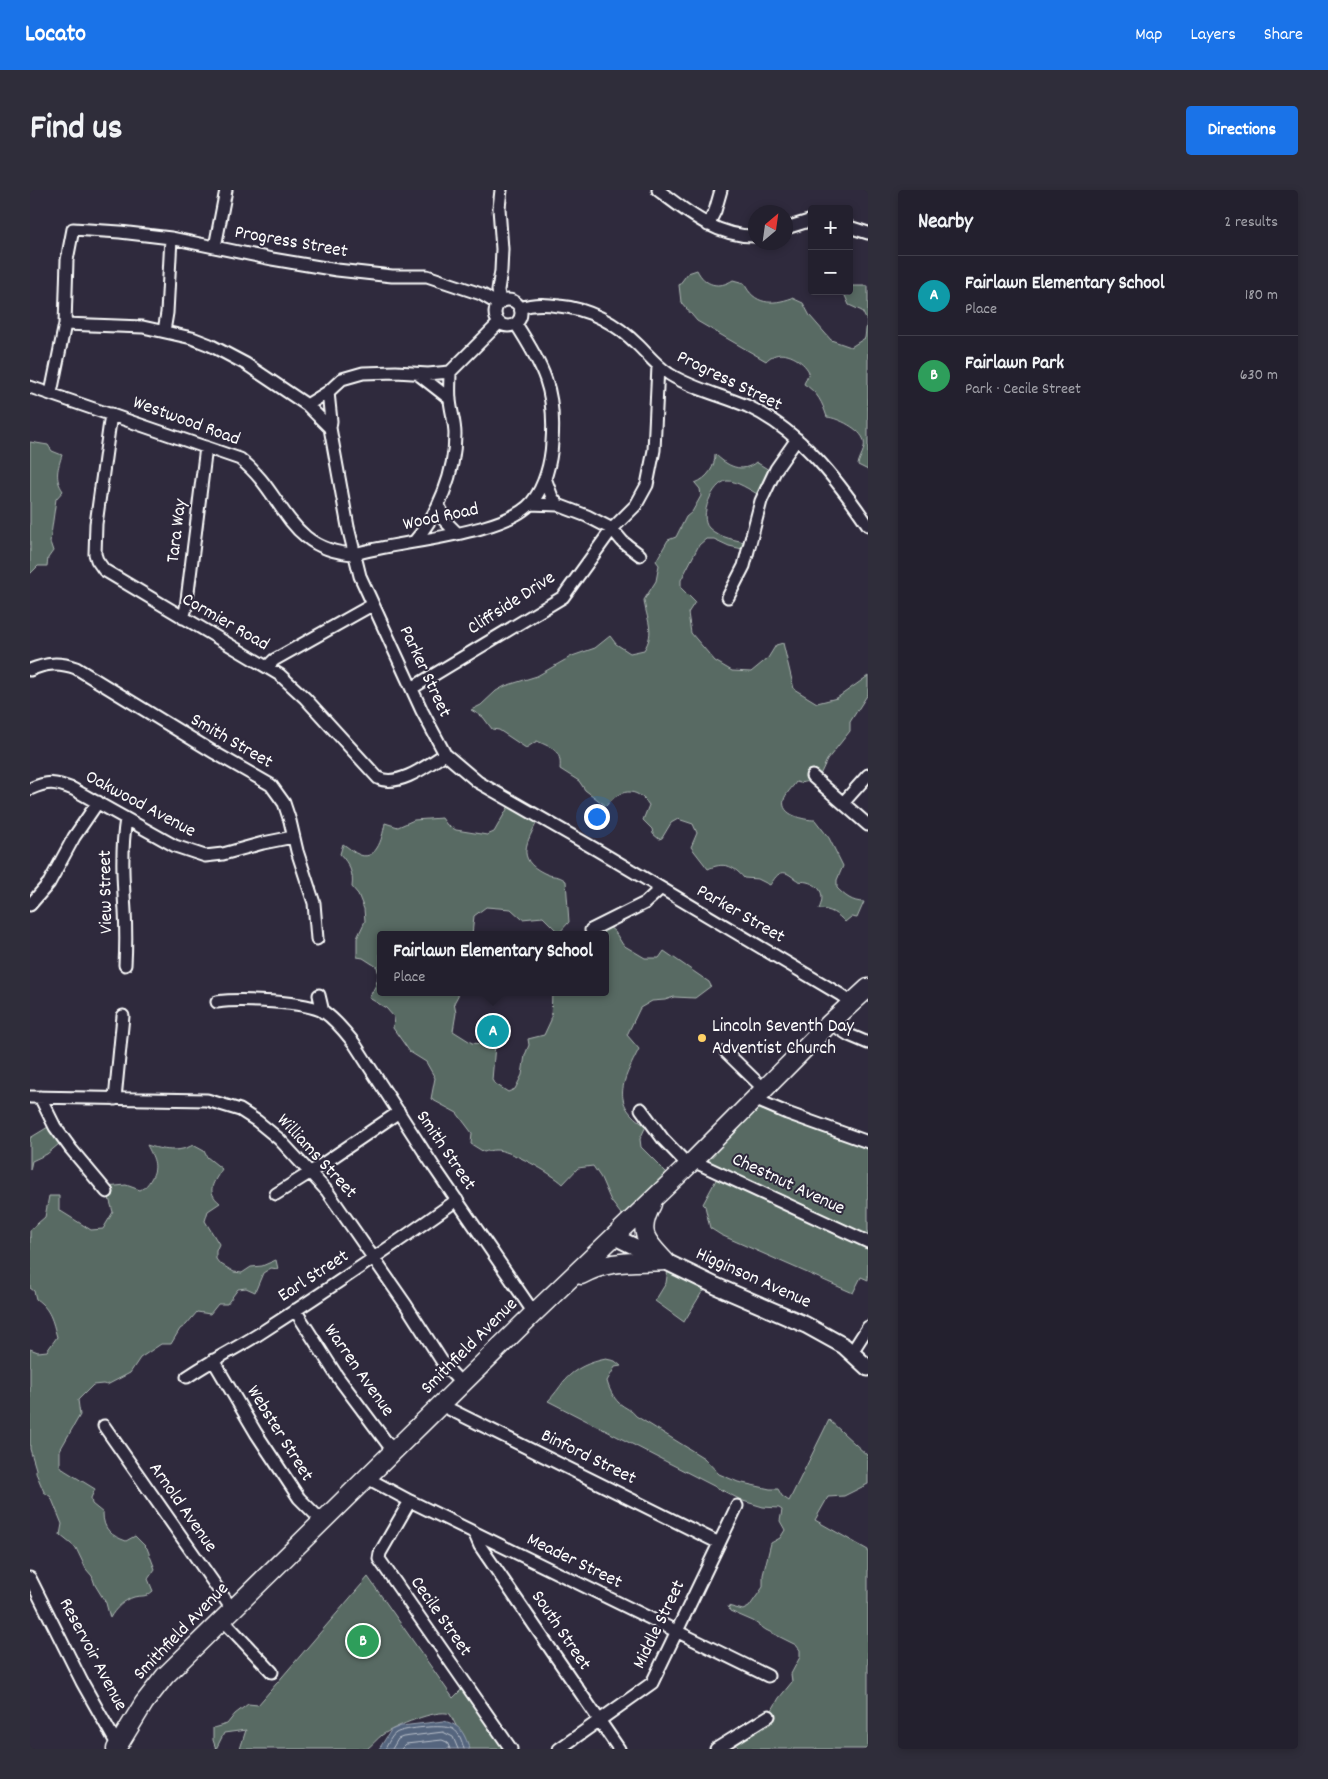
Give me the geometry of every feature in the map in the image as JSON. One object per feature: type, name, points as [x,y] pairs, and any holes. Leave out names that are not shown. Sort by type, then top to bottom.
[{"type":"main road","name":"Smithfield Avenue","points":[[118,1748],[154,1689],[227,1614],[868,988]]},
{"type":"main road","points":[[655,1197],[646,1216],[644,1234],[652,1248],[666,1261]]},
{"type":"main road","points":[[567,1282],[589,1271],[612,1263],[666,1261]]},
{"type":"street","points":[[215,247],[226,190]]},
{"type":"street","points":[[499,304],[506,300],[516,302],[521,308],[522,313],[516,324],[509,327],[499,323],[495,313],[499,304],[498,290],[501,271],[502,249],[499,214],[501,190]]},
{"type":"street","points":[[658,190],[708,225],[737,236],[748,236]]},
{"type":"street","points":[[708,225],[715,211],[720,190]]},
{"type":"street","points":[[793,226],[808,221]]},
{"type":"street","points":[[853,228],[868,233]]},
{"type":"street","name":"Progress Street","points":[[65,324],[67,260],[73,229],[171,238],[272,260],[337,270],[392,276],[427,276],[481,294],[499,304]]},
{"type":"street","points":[[164,331],[168,313],[171,238]]},
{"type":"street","name":"Progress Street","points":[[521,308],[529,305],[556,305],[598,315],[640,346],[658,366],[684,382],[747,407],[764,416],[797,439],[829,472],[868,525]]},
{"type":"street","points":[[307,405],[328,392],[342,379],[363,373],[396,372],[418,374],[450,372],[499,323]]},
{"type":"street","points":[[51,394],[65,324],[143,327],[192,338],[226,352],[307,405],[330,428]]},
{"type":"street","name":"Wood Road","points":[[355,554],[495,524],[530,504],[545,478],[552,449],[553,432],[550,392],[544,372],[516,324]]},
{"type":"street","name":"Cliffside Drive","points":[[412,688],[562,596],[612,529],[636,505],[646,485],[656,436],[658,366]]},
{"type":"street","points":[[414,542],[439,504],[453,452],[455,434],[450,399],[450,372]]},
{"type":"street","points":[[418,374],[450,399]]},
{"type":"street","name":"Westwood Road","points":[[30,387],[240,459],[263,482],[293,524],[308,539],[334,552],[355,554]]},
{"type":"street","name":"Parker Street","points":[[328,392],[330,428],[360,576],[430,728],[445,754],[478,782],[597,850],[852,1003]]},
{"type":"street","name":"Cormier Road","points":[[110,414],[96,524],[95,554],[104,570],[280,675],[298,691],[371,772],[384,781],[403,778],[445,754]]},
{"type":"street","points":[[728,597],[744,566],[761,501],[776,469],[797,439]]},
{"type":"street","name":"Tara Way","points":[[183,618],[186,608],[206,447]]},
{"type":"street","points":[[545,478],[552,497],[558,505]]},
{"type":"street","points":[[439,504],[443,519],[457,533]]},
{"type":"street","points":[[530,504],[558,505],[587,516],[612,529],[623,542],[640,555]]},
{"type":"street","points":[[266,667],[274,660],[372,605]]},
{"type":"street","name":"Smith Street","points":[[30,670],[49,663],[64,664],[76,668],[271,785],[284,803],[290,821],[293,837],[314,903],[317,939]]},
{"type":"street","points":[[843,803],[868,775]]},
{"type":"street","points":[[812,776],[868,825]]},
{"type":"street","name":"Oakwood Avenue","points":[[30,789],[43,783],[52,782],[74,789],[175,846],[205,856],[223,854],[293,837]]},
{"type":"street","points":[[30,905],[49,883],[74,837],[98,802]]},
{"type":"street","name":"View Street","points":[[125,966],[125,912],[122,867],[126,819]]},
{"type":"street","points":[[591,930],[645,902],[660,888]]},
{"type":"street","points":[[319,995],[323,1012]]},
{"type":"street","points":[[217,1002],[232,1000],[294,1004],[323,1012]]},
{"type":"street","name":"Smith Street","points":[[323,1012],[339,1025],[354,1043],[534,1313]]},
{"type":"street","points":[[115,1099],[123,1016]]},
{"type":"street","points":[[830,1024],[868,1043]]},
{"type":"street","points":[[726,1052],[759,1094],[787,1113],[868,1142]]},
{"type":"street","points":[[35,1097],[61,1134],[107,1192]]},
{"type":"street","name":"Williams Street","points":[[35,1097],[191,1099],[223,1104],[240,1110],[266,1127],[311,1172],[341,1209],[445,1366],[462,1384]]},
{"type":"street","points":[[642,1109],[663,1139],[690,1163]]},
{"type":"street","points":[[276,1194],[399,1112]]},
{"type":"street","name":"Chestnut Avenue","points":[[690,1163],[868,1242]]},
{"type":"street","name":"Earl Street","points":[[187,1377],[212,1360],[257,1335],[374,1258],[457,1200]]},
{"type":"street","name":"Higginson Avenue","points":[[615,1237],[716,1286],[806,1325],[852,1352],[868,1368]]},
{"type":"street","name":"Warren Avenue","points":[[295,1310],[337,1376],[393,1451]]},
{"type":"street","points":[[852,1352],[868,1327]]},
{"type":"street","name":"Webster Street","points":[[212,1360],[256,1433],[299,1498],[322,1521]]},
{"type":"street","name":"Binford Street","points":[[441,1405],[719,1543]]},
{"type":"street","name":"Arnold Avenue","points":[[104,1426],[227,1614],[272,1672]]},
{"type":"street","name":"Meader Street","points":[[366,1478],[768,1676]]},
{"type":"street","name":"Cecile Street","points":[[410,1501],[380,1553],[379,1559],[511,1749]]},
{"type":"street","name":"Middle Street","points":[[559,1749],[652,1683],[737,1506]]},
{"type":"street","name":"South Street","points":[[474,1532],[480,1546],[620,1749]]},
{"type":"street","name":"Reservoir Avenue","points":[[30,1578],[82,1682],[118,1748]]},
{"type":"street","points":[[716,1749],[769,1716]]},
{"type":"green space","points":[[697,270],[708,283],[718,285],[733,280],[744,283],[753,296],[764,301],[777,302],[792,298],[803,303],[810,316],[831,340],[851,347],[865,338],[867,321],[862,311],[849,305],[845,295],[853,295],[853,286],[868,286],[868,470],[858,465],[864,447],[862,437],[854,428],[837,419],[827,417],[819,398],[804,384],[809,372],[803,364],[793,357],[783,354],[772,356],[766,361],[697,321],[681,302],[679,285],[688,273]]},
{"type":"green space","points":[[30,442],[48,445],[52,451],[62,455],[58,469],[58,482],[63,491],[56,499],[50,542],[53,551],[48,558],[47,566],[38,566],[30,574]]},
{"type":"green space","points":[[715,454],[724,462],[735,467],[745,468],[756,462],[774,473],[759,495],[730,481],[722,483],[712,493],[705,516],[709,528],[723,536],[749,543],[747,550],[729,546],[714,539],[706,539],[699,545],[681,580],[681,588],[695,602],[688,613],[691,633],[715,661],[732,671],[751,672],[768,658],[776,645],[783,643],[794,689],[817,703],[837,698],[868,676],[868,694],[850,722],[850,731],[827,760],[820,779],[796,782],[784,800],[784,805],[789,813],[799,818],[815,820],[829,838],[843,866],[837,880],[837,888],[849,898],[864,902],[857,918],[851,917],[845,922],[834,912],[819,909],[822,896],[816,886],[799,881],[786,873],[778,875],[770,885],[758,879],[744,878],[736,870],[727,866],[723,865],[708,869],[691,847],[697,833],[693,824],[678,819],[671,823],[662,838],[659,839],[643,820],[649,805],[639,795],[633,792],[622,793],[611,800],[606,806],[585,790],[579,781],[560,769],[558,754],[555,750],[537,741],[526,748],[499,730],[492,729],[483,717],[471,710],[481,705],[496,691],[505,686],[537,676],[572,656],[595,648],[610,636],[616,644],[630,653],[644,650],[648,643],[650,631],[644,600],[656,581],[659,565],[656,561],[668,540],[676,537],[686,517],[692,512],[701,496],[700,489],[695,483],[710,472]]},
{"type":"green space","points":[[510,804],[538,820],[527,843],[526,856],[535,868],[566,881],[569,922],[561,931],[557,931],[543,917],[522,919],[511,909],[486,907],[474,916],[472,931],[377,931],[377,967],[363,958],[357,957],[357,938],[365,921],[364,909],[358,894],[352,887],[350,869],[340,854],[343,844],[358,854],[366,856],[371,854],[378,845],[385,823],[398,827],[414,820],[442,818],[447,825],[456,830],[487,835],[494,832]]},
{"type":"green space","points":[[607,925],[615,932],[623,945],[645,958],[659,958],[664,951],[709,982],[711,986],[695,998],[674,997],[652,1001],[640,1008],[627,1035],[639,1049],[624,1081],[623,1100],[627,1109],[634,1117],[646,1126],[640,1139],[641,1147],[672,1178],[640,1219],[634,1231],[611,1201],[601,1178],[593,1166],[578,1168],[563,1184],[541,1169],[510,1153],[494,1150],[484,1152],[471,1144],[472,1133],[457,1113],[431,1099],[435,1078],[426,1062],[410,1052],[393,1028],[394,1017],[386,1008],[369,998],[377,982],[377,996],[458,996],[454,1003],[456,1013],[453,1031],[472,1043],[495,1045],[492,1080],[508,1092],[515,1089],[522,1075],[525,1055],[529,1045],[528,1039],[544,1035],[551,1020],[552,996],[609,996],[609,931],[604,931]]},
{"type":"green space","points":[[754,1099],[868,1142],[868,1280],[861,1277],[853,1293],[721,1235],[710,1228],[703,1204],[717,1178],[690,1164]]},
{"type":"green space","points":[[53,1124],[65,1139],[47,1154],[32,1161],[30,1170],[30,1138]]},
{"type":"green space","points":[[147,1145],[170,1150],[188,1148],[193,1145],[204,1151],[207,1157],[222,1169],[212,1186],[215,1199],[220,1203],[208,1211],[205,1221],[219,1244],[216,1251],[216,1259],[219,1263],[234,1272],[242,1273],[251,1267],[262,1266],[276,1260],[278,1269],[271,1268],[263,1273],[255,1292],[246,1288],[238,1289],[227,1304],[218,1304],[210,1314],[197,1312],[180,1329],[171,1344],[161,1344],[140,1358],[130,1373],[107,1385],[93,1385],[78,1400],[80,1415],[60,1450],[60,1465],[64,1470],[95,1489],[91,1498],[92,1504],[103,1513],[103,1519],[109,1531],[116,1537],[126,1541],[135,1536],[147,1548],[155,1569],[148,1579],[153,1591],[127,1600],[117,1608],[110,1618],[106,1603],[76,1548],[60,1535],[62,1524],[51,1497],[44,1492],[36,1473],[30,1449],[30,1349],[38,1352],[47,1351],[57,1337],[48,1311],[36,1299],[34,1291],[30,1288],[30,1230],[45,1217],[49,1196],[59,1196],[59,1210],[91,1230],[103,1229],[113,1212],[106,1187],[126,1185],[140,1190],[151,1179],[155,1166]]},
{"type":"green space","points":[[669,1263],[716,1286],[702,1292],[684,1322],[655,1301],[666,1283]]},
{"type":"green space","points":[[606,1359],[615,1361],[621,1366],[615,1367],[607,1381],[611,1393],[619,1403],[636,1416],[704,1458],[719,1474],[738,1482],[778,1489],[782,1496],[789,1501],[829,1420],[868,1456],[868,1484],[844,1496],[828,1497],[815,1520],[868,1550],[868,1749],[740,1749],[733,1740],[768,1717],[779,1698],[792,1682],[791,1674],[800,1657],[800,1650],[796,1645],[766,1630],[753,1621],[730,1611],[728,1606],[743,1610],[749,1607],[763,1587],[763,1575],[771,1543],[780,1538],[785,1530],[780,1521],[782,1510],[743,1501],[548,1401],[573,1372],[594,1362]]},
{"type":"green space","points":[[368,1577],[453,1698],[463,1688],[507,1749],[468,1749],[450,1714],[444,1713],[416,1719],[396,1728],[382,1735],[367,1749],[240,1749],[246,1730],[224,1733],[216,1749],[213,1740],[213,1728],[227,1724],[235,1714],[248,1704],[258,1705]]},
{"type":"water","points":[[444,1721],[455,1725],[461,1730],[470,1749],[379,1749],[391,1730],[401,1726]]},
{"type":"place","name":"Fairlawn Elementary School","points":[[493,1031]]},
{"type":"place","name":"Lincoln Seventh Day Adventist Church","points":[[702,1038]]},
{"type":"place","name":"Fairlawn Park","points":[[363,1641]]}]
